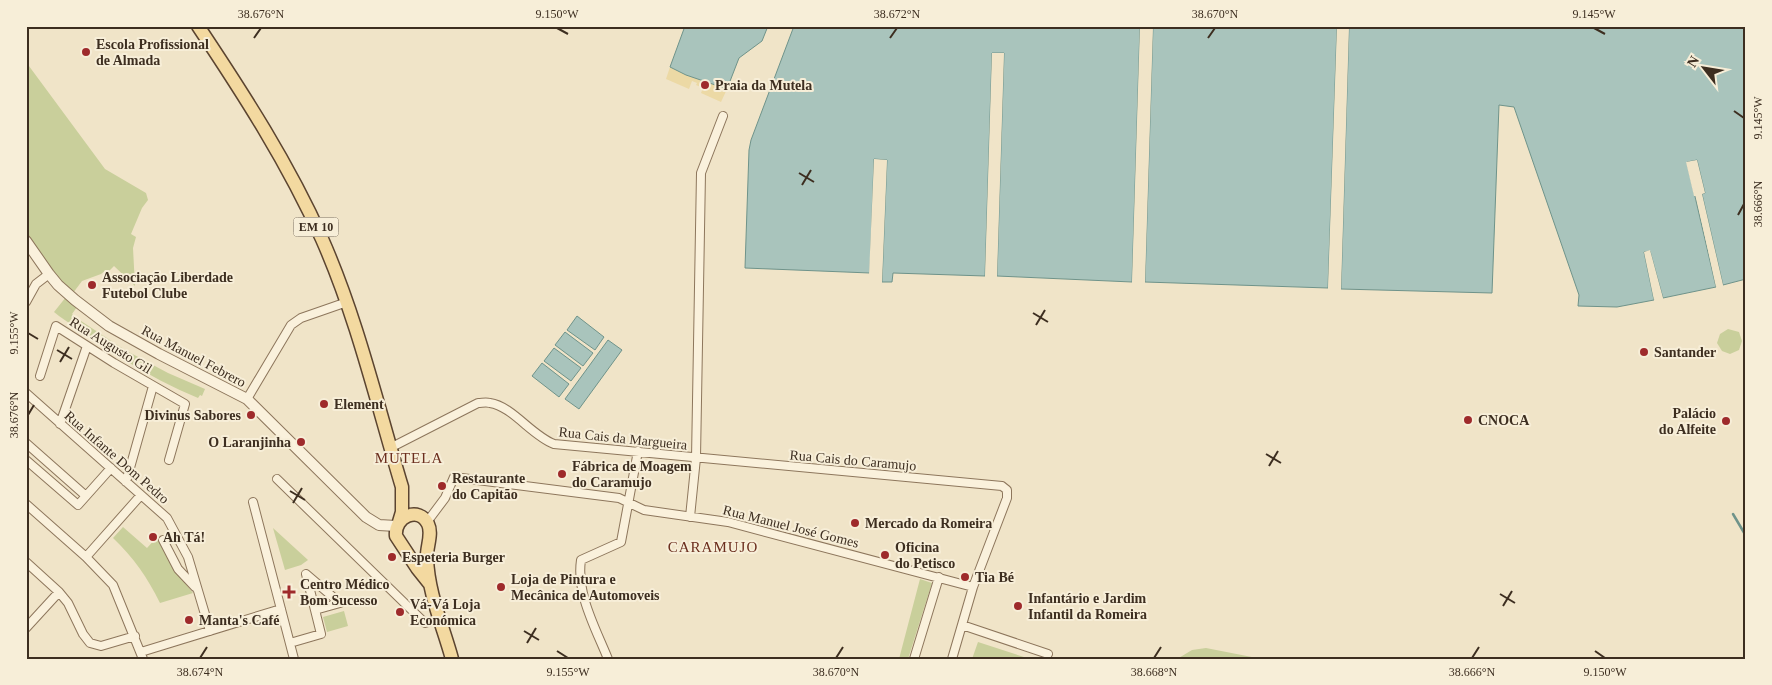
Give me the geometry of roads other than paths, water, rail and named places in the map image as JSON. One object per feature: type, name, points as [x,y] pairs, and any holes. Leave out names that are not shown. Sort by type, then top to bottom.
[{"type":"main road","name":"EM 10","points":[[198,26],[267,132],[295,182],[322,240],[347,302],[402,487],[402,512],[396,536],[429,583]]},
{"type":"main road","name":"EM 10","points":[[402,487],[426,521],[430,530],[427,559],[429,583],[452,659]]},
{"type":"main road","points":[[398,524],[402,519],[410,515],[418,516],[426,521]]},
{"type":"main road","points":[[400,544],[408,549],[418,549],[426,544],[428,540]]},
{"type":"street","points":[[690,517],[696,458],[701,173],[723,116]]},
{"type":"street","name":"Rua Manuel Febrero","points":[[26,241],[49,274],[75,300],[109,326],[158,354],[247,399],[366,517],[379,525],[398,524]]},
{"type":"street","points":[[26,302],[36,284],[49,274]]},
{"type":"street","points":[[247,399],[291,325],[301,318],[347,302]]},
{"type":"street","name":"Rua Augusto Gil","points":[[40,376],[56,326],[185,404],[169,460]]},
{"type":"street","points":[[60,424],[87,346]]},
{"type":"street","name":"Rua Augusto Gil","points":[[126,482],[153,386]]},
{"type":"street","name":"Rua Infante Dom Pedro","points":[[26,393],[167,518],[188,557],[210,631]]},
{"type":"street","name":"Rua Cais da Margueira","points":[[390,448],[478,403],[490,403],[504,408],[544,440],[554,444],[696,458]]},
{"type":"street","points":[[26,443],[86,496]]},
{"type":"street","points":[[608,659],[584,600],[580,567],[581,560],[621,542],[638,451]]},
{"type":"street","name":"Rua Cais do Caramujo","points":[[696,458],[998,486],[1007,490],[1008,498],[973,586]]},
{"type":"street","points":[[26,460],[78,505],[111,468]]},
{"type":"street","name":"Rua Manuel José Gomes","points":[[426,521],[445,498],[454,477],[619,498],[644,510],[728,522],[973,586]]},
{"type":"street","points":[[278,478],[425,623],[435,620],[440,616]]},
{"type":"street","points":[[86,557],[141,495]]},
{"type":"street","points":[[253,502],[294,659]]},
{"type":"street","points":[[26,504],[86,557],[112,585],[142,656],[210,631],[281,609]]},
{"type":"street","points":[[163,540],[178,569],[198,590]]},
{"type":"street","points":[[26,562],[59,592],[68,603],[83,634],[90,642],[101,646],[134,636]]},
{"type":"street","points":[[290,643],[321,634],[308,583],[306,574],[340,603],[315,610]]},
{"type":"street","points":[[914,659],[939,577]]},
{"type":"street","points":[[952,659],[973,586]]},
{"type":"street","points":[[26,628],[59,592]]},
{"type":"street","points":[[962,625],[1048,654]]},
{"type":"water","points":[[685,26],[768,26],[762,41],[739,58],[727,89],[686,75],[670,67]]},
{"type":"water","points":[[794,26],[1140,26],[1132,282],[997,276],[1004,53],[992,53],[985,276],[893,273],[892,282],[882,282],[887,160],[874,159],[870,273],[745,268],[749,150],[751,140]]},
{"type":"water","points":[[1153,26],[1337,26],[1328,288],[1145,282]]},
{"type":"water","points":[[1349,26],[1746,26],[1746,279],[1723,285],[1702,194],[1705,193],[1697,160],[1687,162],[1716,287],[1663,298],[1650,251],[1644,252],[1654,300],[1617,307],[1578,306],[1579,295],[1514,107],[1499,105],[1492,293],[1341,289]]},
{"type":"water","points":[[577,316],[604,337],[595,350],[567,330]]},
{"type":"water","points":[[565,332],[593,353],[583,366],[555,345]]},
{"type":"water","points":[[608,340],[622,350],[579,409],[565,399]]},
{"type":"water","points":[[554,348],[581,368],[571,381],[544,361]]},
{"type":"water","points":[[542,363],[569,384],[559,397],[532,376]]},
{"type":"waterway","points":[[1733,514],[1746,536]]},
{"type":"place","name":"Escola Profissional de Almada","points":[[86,52]]},
{"type":"place","name":"Praia da Mutela","points":[[705,85]]},
{"type":"place","name":"Associação Liberdade Futebol Clube","points":[[92,285]]},
{"type":"place","name":"Santander","points":[[1644,352]]},
{"type":"place","name":"Element","points":[[324,404]]},
{"type":"place","name":"Divinus Sabores","points":[[251,415]]},
{"type":"place","name":"CNOCA","points":[[1468,420]]},
{"type":"place","name":"Palácio do Alfeite","points":[[1726,421]]},
{"type":"place","name":"O Laranjinha","points":[[301,442]]},
{"type":"place","name":"Fábrica de Moagem do Caramujo","points":[[562,474]]},
{"type":"place","name":"Restaurante do Capitão","points":[[442,486]]},
{"type":"place","name":"Mercado da Romeira","points":[[855,523]]},
{"type":"place","name":"Ah Tá!","points":[[153,537]]},
{"type":"place","name":"Oficina do Petisco","points":[[885,555]]},
{"type":"place","name":"Espeteria Burger","points":[[392,557]]},
{"type":"place","name":"Tia Bé","points":[[965,577]]},
{"type":"place","name":"Loja de Pintura e Mecânica de Automoveis","points":[[501,587]]},
{"type":"place","name":"Centro Médico Bom Sucesso","points":[[289,592]]},
{"type":"place","name":"Infantário e Jardim Infantil da Romeira","points":[[1018,606]]},
{"type":"place","name":"Vá-Vá Loja Económica","points":[[400,612]]},
{"type":"place","name":"Manta's Café","points":[[189,620]]},
{"type":"district","name":"MUTELA","points":[[409,458]]},
{"type":"district","name":"CARAMUJO","points":[[713,547]]}]
